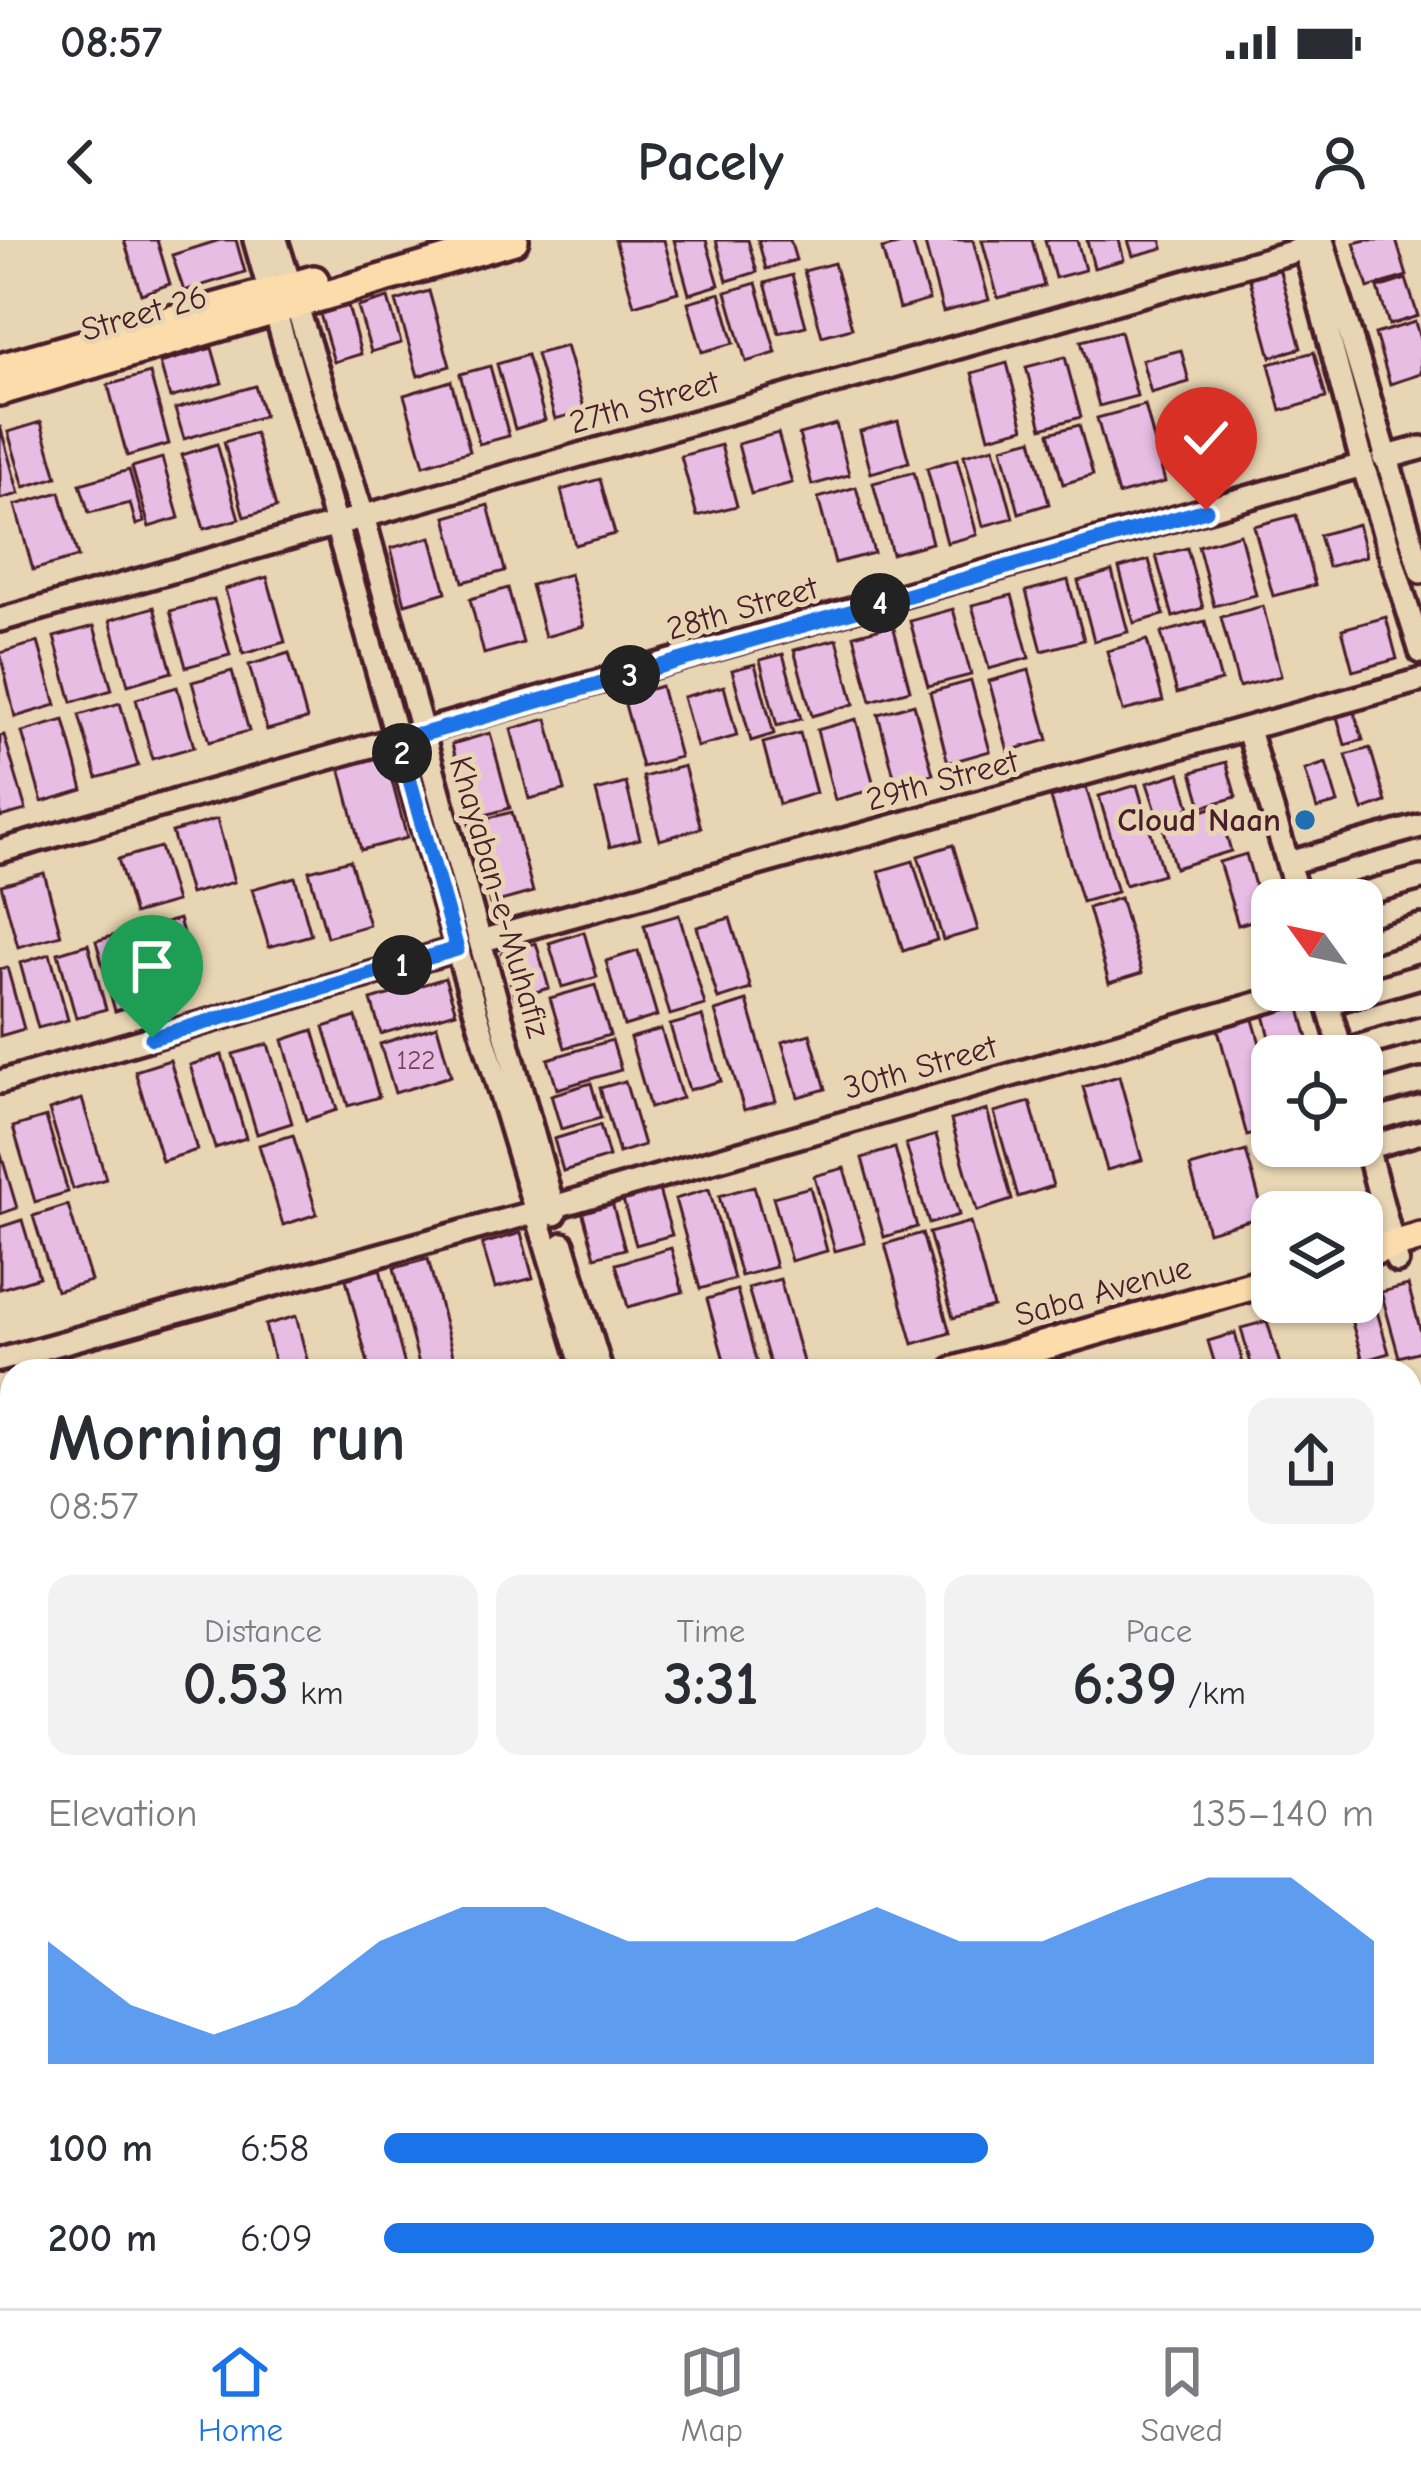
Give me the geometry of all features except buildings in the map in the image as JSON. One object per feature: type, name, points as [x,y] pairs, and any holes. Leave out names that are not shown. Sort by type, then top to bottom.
[{"type":"main road","name":"Street 26","points":[[0,391],[451,240]]},
{"type":"main road","name":"Street 26","points":[[0,368],[514,240]]},
{"type":"main road","points":[[1403,1254],[1421,1237]]},
{"type":"main road","name":"Saba Avenue","points":[[997,1359],[1251,1286]]},
{"type":"main road","name":"Saba Avenue","points":[[1050,1359],[1251,1302]]},
{"type":"street","points":[[255,240],[283,299]]},
{"type":"street","points":[[276,240],[283,299]]},
{"type":"street","points":[[1318,242],[1421,652]]},
{"type":"street","name":"27th Street","points":[[0,620],[1318,242]]},
{"type":"street","name":"Khayaban-e-Muhafiz","points":[[283,299],[363,516],[457,949],[597,1359]]},
{"type":"street","name":"Khayaban-e-Muhafiz","points":[[283,299],[337,523],[480,941],[581,1359]]},
{"type":"street","name":"28th Street","points":[[0,851],[1421,448]]},
{"type":"street","points":[[1373,462],[1421,572]]},
{"type":"street","name":"29th Street","points":[[480,941],[1421,680]]},
{"type":"street","points":[[1248,730],[1292,879]]},
{"type":"street","points":[[1288,863],[1421,826]]},
{"type":"street","points":[[1383,888],[1421,878]]},
{"type":"street","points":[[1383,937],[1421,926]]},
{"type":"street","points":[[0,1082],[457,949]]},
{"type":"street","points":[[1383,984],[1421,976]]},
{"type":"street","name":"30th Street","points":[[4,1359],[1251,1006]]},
{"type":"street","points":[[1383,1041],[1421,1029]]},
{"type":"street","points":[[1383,1092],[1421,1081]]},
{"type":"street","points":[[1383,1136],[1421,1132]]},
{"type":"street","points":[[1374,1167],[1403,1254]]},
{"type":"place","name":"Cloud Naan","points":[[1305,820]]},
{"type":"route","points":[[152,1038],[457,949],[397,735],[420,735],[1206,510]]}]
